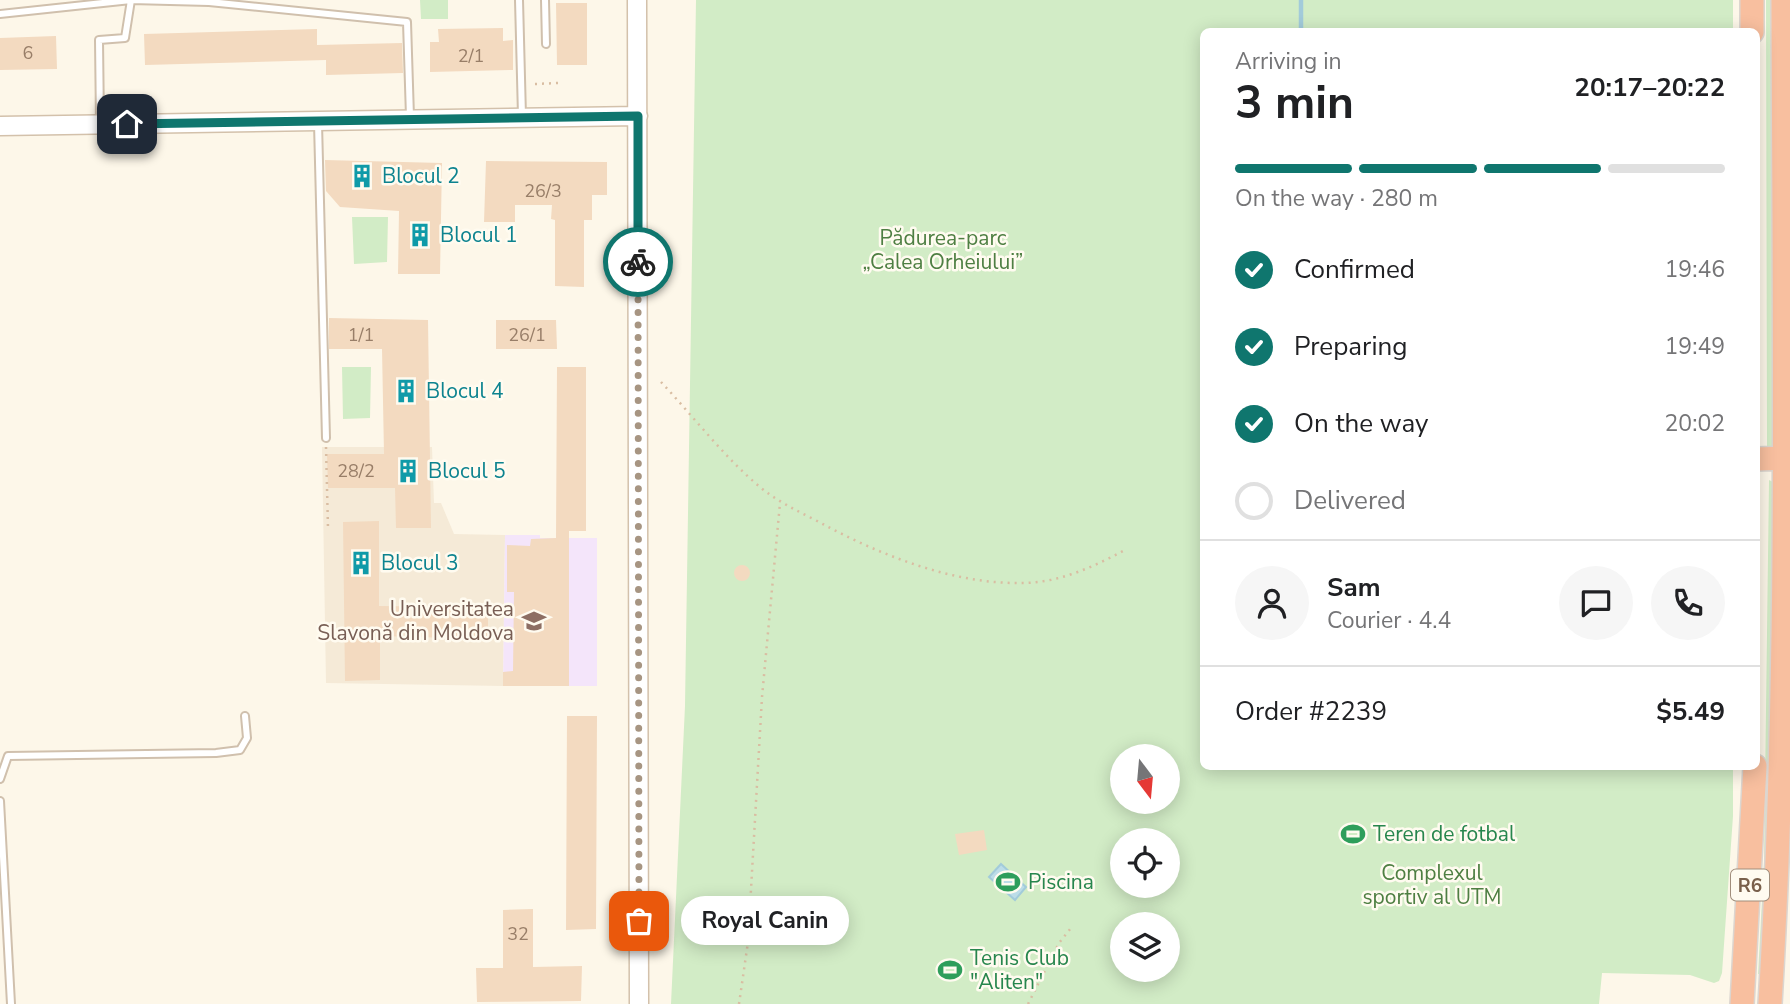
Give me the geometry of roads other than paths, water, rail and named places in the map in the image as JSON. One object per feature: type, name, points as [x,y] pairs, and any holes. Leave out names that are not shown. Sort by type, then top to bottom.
[{"type":"highway","points":[[1752,0],[1752,28]]},
{"type":"highway","name":"R6","points":[[1770,1004],[1786,780],[1786,45],[1783,0]]},
{"type":"highway","points":[[1760,459],[1786,458]]},
{"type":"highway","name":"R6","points":[[1742,1004],[1755,770]]},
{"type":"main road","points":[[638,0],[639,1004]]},
{"type":"main road","points":[[0,126],[638,116]]},
{"type":"lane","points":[[100,125],[99,40],[125,38],[131,0]]},
{"type":"lane","points":[[0,14],[131,0],[209,2],[407,22],[410,119]]},
{"type":"lane","points":[[519,0],[522,118]]},
{"type":"lane","points":[[545,0],[546,44]]},
{"type":"lane","points":[[318,121],[326,438]]},
{"type":"lane","points":[[0,779],[8,756],[216,753],[240,750],[247,738],[246,716]]},
{"type":"lane","points":[[0,801],[11,1004]]},
{"type":"water","name":"Piscina","points":[[1001,864],[1026,887],[1015,900],[989,877]]},
{"type":"waterway","points":[[1301,0],[1301,28]]},
{"type":"place","name":"Blocul 2","points":[[362,176]]},
{"type":"place","name":"Blocul 1","points":[[420,235]]},
{"type":"place","name":"Blocul 4","points":[[406,391]]},
{"type":"place","name":"Blocul 5","points":[[408,471]]},
{"type":"place","name":"Blocul 3","points":[[361,563]]},
{"type":"place","name":"Universitatea Slavonă din Moldova","points":[[534,621]]},
{"type":"place","name":"Teren de fotbal","points":[[1353,834]]},
{"type":"place","name":"Piscina","points":[[1008,882]]},
{"type":"place","name":"Royal Canin","points":[[639,921]]},
{"type":"place","name":"Tenis Club \"Aliten\"","points":[[950,970]]},
{"type":"park label","name":"Pădurea-parc „Calea Orheiului”","points":[[943,250]]},
{"type":"park label","name":"Complexul sportiv al UTM","points":[[1432,885]]}]
